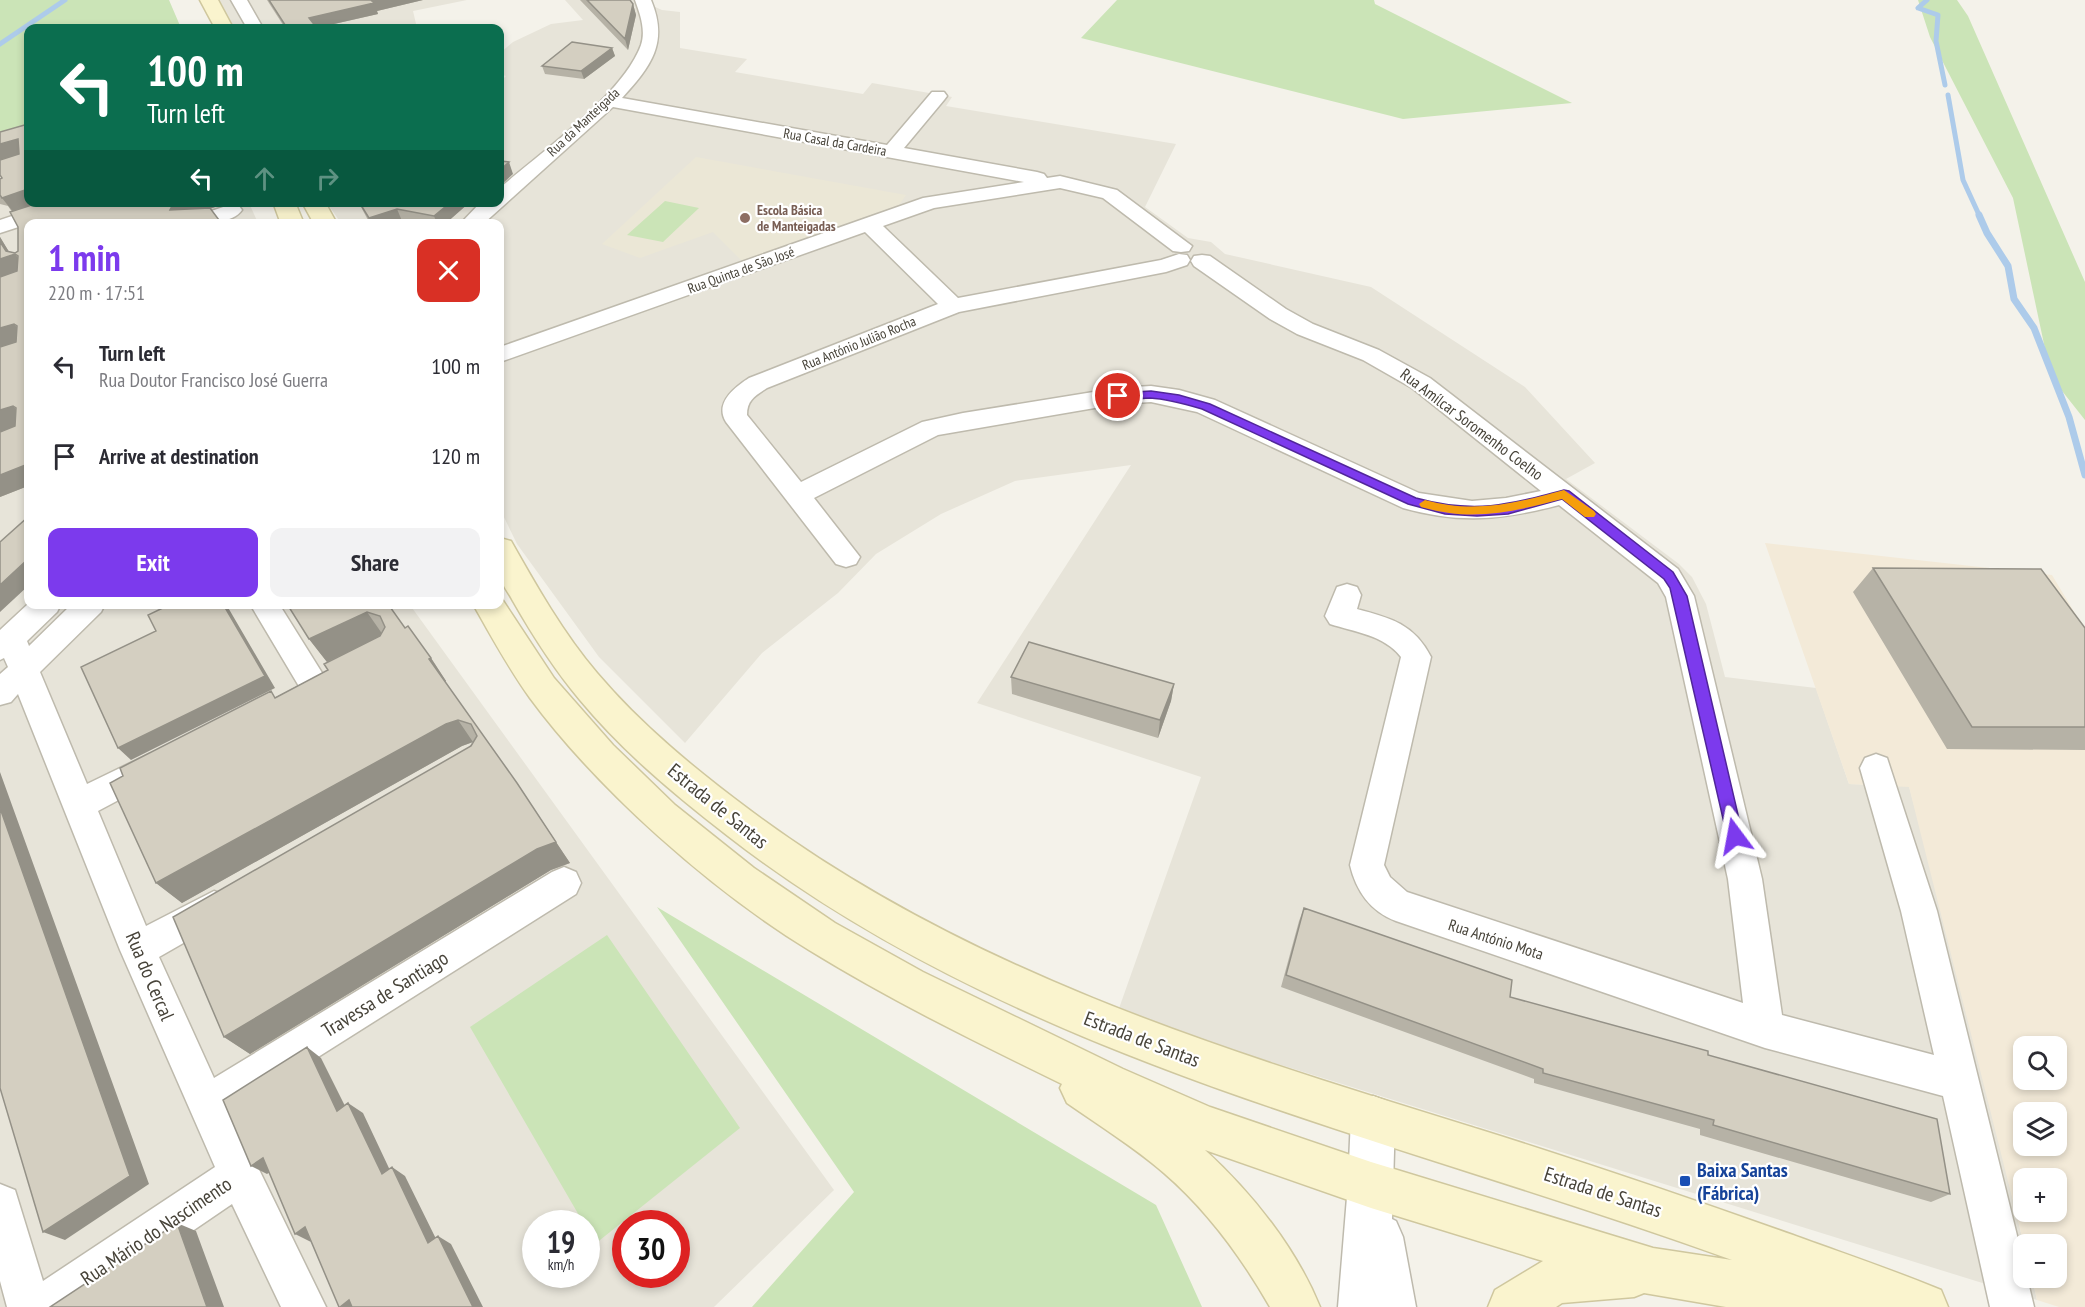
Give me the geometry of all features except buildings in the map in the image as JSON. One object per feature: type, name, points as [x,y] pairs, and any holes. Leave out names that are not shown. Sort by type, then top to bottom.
[{"type":"main road","points":[[209,0],[222,24]]},
{"type":"main road","name":"Estrada de Santas","points":[[504,557],[520,587],[570,664],[642,743],[733,821],[787,861],[844,898],[909,934],[976,969],[1143,1041],[1372,1118],[1643,1204],[1924,1307]]},
{"type":"main road","points":[[492,609],[542,688],[600,755],[662,816],[740,880],[820,936],[909,986],[1108,1084],[1206,1128],[1371,1185],[1653,1272],[1882,1307]]},
{"type":"main road","points":[[1009,1036],[1181,1159],[1225,1201],[1271,1263],[1296,1307]]},
{"type":"main road","points":[[1512,1307],[1555,1280],[1653,1272]]},
{"type":"street","points":[[239,0],[253,24]]},
{"type":"street","name":"Rua da Manteigada","points":[[504,194],[609,101],[633,74],[650,44],[651,27],[643,0]]},
{"type":"street","points":[[891,152],[938,96]]},
{"type":"street","name":"Rua Casal da Cardeira","points":[[609,101],[1060,182]]},
{"type":"street","name":"Rua Quinta de São José","points":[[504,355],[930,202],[1060,182],[1110,194],[1187,256]]},
{"type":"street","points":[[26,219],[61,207]]},
{"type":"street","points":[[475,219],[489,207]]},
{"type":"street","points":[[206,219],[232,210]]},
{"type":"street","points":[[6,226],[24,220]]},
{"type":"street","points":[[869,224],[953,306]]},
{"type":"street","name":"Rua António Julião Rocha","points":[[846,557],[735,416],[735,404],[744,392],[758,383],[953,306],[1166,265],[1187,256]]},
{"type":"street","name":"Rua Amílcar Soromenho Coelho","points":[[1187,256],[1278,314],[1305,328],[1380,359],[1421,382],[1668,576],[1680,596],[1745,879],[1766,1029]]},
{"type":"street","points":[[797,495],[931,428],[1118,396],[1151,394],[1179,398],[1206,406],[1412,501],[1445,510],[1477,512],[1508,509],[1564,494]]},
{"type":"street","name":"Rua António Mota","points":[[1347,595],[1340,616],[1399,636],[1412,648],[1416,657],[1367,865],[1371,879],[1388,900],[1396,905],[1766,1029],[1958,1081]]},
{"type":"street","points":[[9,662],[44,609]]},
{"type":"street","points":[[9,662],[84,609]]},
{"type":"street","points":[[266,609],[304,689],[344,669]]},
{"type":"street","name":"Rua do Cercal","points":[[9,662],[78,805],[206,1105],[304,1307]]},
{"type":"street","points":[[78,805],[180,753]]},
{"type":"street","points":[[1876,768],[1919,911],[2012,1307]]},
{"type":"street","name":"Travessa de Santiago","points":[[206,1105],[564,883]]},
{"type":"street","points":[[138,950],[240,892]]},
{"type":"street","points":[[1362,1307],[1371,1185],[1372,1118]]},
{"type":"street","name":"Rua Mário do Nascimento","points":[[43,1307],[239,1175]]},
{"type":"street","points":[[1371,1185],[1392,1307]]},
{"type":"street","points":[[0,1205],[29,1307]]},
{"type":"shaded area","points":[[218,0],[467,0],[413,11],[416,24],[231,24]]},
{"type":"shaded area","points":[[565,0],[639,0],[662,10],[680,12],[680,48],[747,59],[735,72],[863,94],[872,83],[952,97],[946,106],[1176,144],[1145,207],[1188,238],[1211,242],[1225,254],[1371,287],[1525,387],[1595,463],[1566,479],[1679,564],[1692,577],[1706,604],[1725,677],[1816,688],[1849,784],[1909,786],[1951,944],[2013,1200],[2013,1222],[2018,1222],[2021,1234],[2013,1234],[2013,1288],[2034,1288],[2037,1300],[1117,1014],[1201,777],[977,703],[1131,465],[1015,481],[941,514],[876,554],[838,593],[762,653],[685,743],[599,657],[517,544],[504,517],[504,219],[338,219],[330,207],[504,207],[504,78],[506,76],[504,75],[504,50],[513,42],[551,24],[583,20]]},
{"type":"shaded area","points":[[0,143],[24,194],[24,207],[251,207],[256,219],[24,219],[24,609],[413,609],[834,1190],[714,1307],[0,1307]]},
{"type":"shaded area","name":"Escola Básica de Manteigadas","points":[[696,157],[906,195],[899,205],[742,261],[713,232],[640,258],[602,244]]},
{"type":"shaded area","points":[[1765,543],[2052,575],[2085,630],[2085,1307],[2059,1307],[2037,1300],[2034,1288],[2067,1288],[2067,1234],[2021,1234],[2018,1222],[2067,1222],[2067,1168],[2013,1168],[2013,1201],[1909,787],[1849,784]]},
{"type":"green space","points":[[0,0],[169,0],[179,24],[24,24],[24,133],[0,140]]},
{"type":"green space","points":[[1117,0],[1374,0],[1375,4],[1572,103],[1403,119],[1081,38]]},
{"type":"green space","points":[[1918,0],[1957,0],[1968,16],[2085,282],[2085,420],[2051,377],[2013,198],[1930,37]]},
{"type":"green space","points":[[665,201],[699,208],[663,242],[627,235]]},
{"type":"green space","points":[[657,907],[1156,1205],[1202,1307],[752,1307],[854,1192]]},
{"type":"green space","points":[[607,935],[740,1128],[638,1210],[612,1210],[612,1230],[600,1240],[600,1210],[576,1210],[470,1027]]},
{"type":"waterway","points":[[30,24],[65,0]]},
{"type":"waterway","points":[[1927,0],[1918,8],[1938,15],[1936,41],[1945,85]]},
{"type":"waterway","points":[[0,44],[24,28]]},
{"type":"waterway","points":[[1948,95],[1963,180],[1980,217]]},
{"type":"waterway","points":[[1979,215],[1987,233],[2008,266],[2014,299],[2034,328],[2069,417],[2085,475]]},
{"type":"slow traffic","points":[[1425,504],[1445,510],[1477,512],[1508,509],[1564,494],[1590,514]]},
{"type":"place","name":"Escola Básica de Manteigadas","points":[[745,218]]},
{"type":"place","name":"Baixa Santas (Fábrica)","points":[[1685,1181]]},
{"type":"route","points":[[1118,396],[1151,394],[1179,398],[1206,406],[1412,501],[1445,510],[1477,512],[1508,509],[1564,494],[1668,576],[1676,586],[1735,836]]}]
